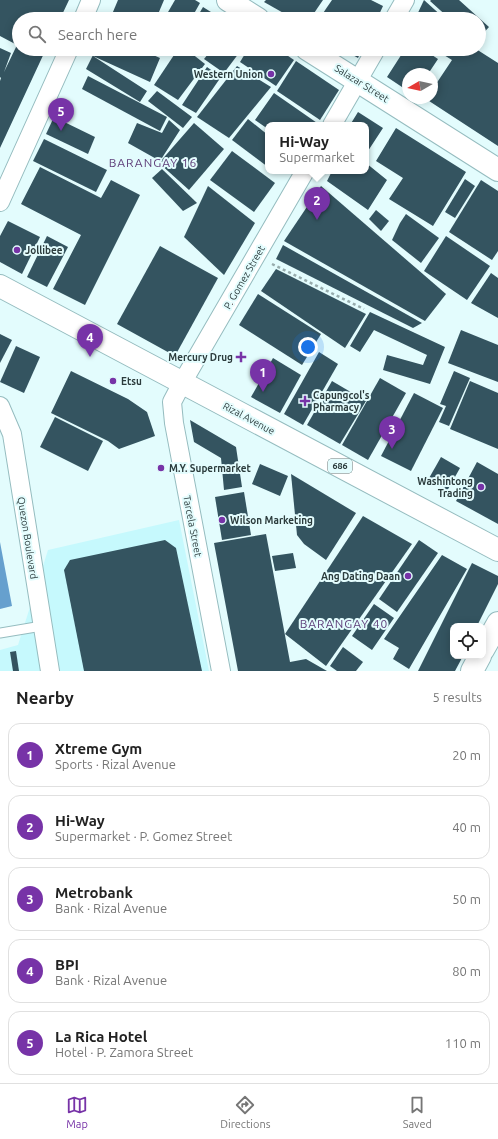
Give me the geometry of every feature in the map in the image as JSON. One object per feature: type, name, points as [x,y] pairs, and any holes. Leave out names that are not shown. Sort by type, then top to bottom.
[{"type":"main road","points":[[228,0],[247,12]]},
{"type":"main road","name":"Salazar Street","points":[[319,56],[498,170]]},
{"type":"main road","name":"Rizal Avenue","points":[[0,286],[498,550]]},
{"type":"main road","points":[[486,645],[498,623]]},
{"type":"main road","points":[[472,671],[478,659]]},
{"type":"street","points":[[85,12],[91,0]]},
{"type":"street","points":[[398,12],[405,0]]},
{"type":"street","points":[[0,202],[66,56]]},
{"type":"street","points":[[334,122],[372,56]]},
{"type":"street","name":"P. Gomez Street","points":[[182,383],[303,174]]},
{"type":"street","name":"Tarcela Street","points":[[182,383],[172,402],[174,423],[221,671]]},
{"type":"street","name":"Quezon Boulevard","points":[[0,406],[12,434],[50,671]]},
{"type":"lane","points":[[0,634],[42,626]]},
{"type":"path","points":[[256,256],[364,309]]},
{"type":"shaded area","points":[[179,520],[209,671],[0,671],[0,650],[18,645],[48,550]]},
{"type":"water","points":[[0,542],[12,606],[0,609]]},
{"type":"building","points":[[0,0],[69,0],[63,12],[12,12],[12,42],[0,36]]},
{"type":"building","points":[[118,0],[164,0],[159,12],[113,12]]},
{"type":"building","points":[[175,0],[195,0],[200,3],[195,12],[168,12]]},
{"type":"building","points":[[266,0],[323,0],[315,12],[282,12],[264,2]]},
{"type":"building","points":[[332,0],[371,0],[383,6],[380,12],[324,12]]},
{"type":"building","points":[[424,0],[437,12],[418,12]]},
{"type":"building","points":[[459,0],[472,12],[442,12],[430,1]]},
{"type":"building","points":[[203,7],[211,12],[200,12]]},
{"type":"building","points":[[0,48],[11,53],[4,72],[12,55],[43,56],[0,148]]},
{"type":"building","points":[[486,55],[498,63],[498,146],[434,104],[438,104],[438,81],[452,60],[445,56]]},
{"type":"building","points":[[93,56],[147,91],[140,102],[86,69]]},
{"type":"building","points":[[93,56],[156,56],[160,58],[150,82]]},
{"type":"building","points":[[173,56],[195,56],[205,64],[178,100],[154,85]]},
{"type":"building","points":[[206,56],[237,56],[224,73],[204,59]]},
{"type":"building","name":"Western Union","points":[[244,56],[288,56],[294,60],[276,86],[240,62]]},
{"type":"building","points":[[400,56],[434,56],[438,59],[432,68],[402,68],[402,87],[387,77]]},
{"type":"building","points":[[296,61],[339,90],[320,120],[277,91]]},
{"type":"building","points":[[237,66],[271,87],[229,138],[197,117]]},
{"type":"building","points":[[207,67],[221,77],[196,113],[182,105]]},
{"type":"building","points":[[88,76],[167,117],[160,131],[82,89]]},
{"type":"building","points":[[157,91],[192,117],[183,128],[148,101]]},
{"type":"building","points":[[274,93],[316,122],[265,122],[265,127],[255,120]]},
{"type":"building","points":[[358,112],[383,128],[369,149],[369,122],[352,122]]},
{"type":"building","points":[[54,117],[95,137],[88,154],[46,134]]},
{"type":"building","points":[[248,119],[265,133],[265,165],[232,140]]},
{"type":"building","points":[[169,120],[180,130],[160,161],[128,143],[137,123],[162,133]]},
{"type":"building","points":[[194,123],[224,149],[189,190],[159,163]]},
{"type":"building","points":[[396,128],[466,172],[433,226],[389,199],[403,178],[376,161]]},
{"type":"building","points":[[44,139],[107,170],[96,192],[33,161]]},
{"type":"building","points":[[232,151],[275,183],[254,212],[210,180]]},
{"type":"building","points":[[369,165],[387,180],[368,210],[327,181],[330,174],[369,174]]},
{"type":"building","points":[[40,167],[101,198],[111,180],[140,195],[85,305],[53,289],[81,235],[21,204]]},
{"type":"building","points":[[162,169],[197,203],[183,211],[152,178]]},
{"type":"building","points":[[465,179],[475,186],[455,218],[445,212]]},
{"type":"building","points":[[481,180],[498,191],[498,251],[492,260],[449,232]]},
{"type":"building","points":[[208,186],[255,223],[224,275],[184,237]]},
{"type":"building","points":[[321,186],[446,294],[425,321],[284,241]]},
{"type":"building","points":[[376,210],[389,221],[381,231],[369,219]]},
{"type":"building","points":[[406,214],[439,238],[421,263],[392,240]]},
{"type":"building","name":"Jollibee","points":[[8,221],[40,237],[22,274],[0,262],[0,236]]},
{"type":"building","points":[[47,236],[68,247],[47,287],[27,277]]},
{"type":"building","points":[[446,236],[490,266],[467,300],[424,271]]},
{"type":"building","points":[[283,245],[422,323],[413,328],[276,259]]},
{"type":"building","points":[[160,246],[218,278],[175,356],[117,324]]},
{"type":"building","points":[[276,269],[366,314],[345,348],[261,291]]},
{"type":"building","points":[[491,273],[498,278],[498,318],[471,303]]},
{"type":"building","points":[[258,294],[321,334],[302,365],[239,325]]},
{"type":"building","points":[[370,312],[445,347],[430,384],[383,370],[387,355],[423,365],[427,355],[374,330],[360,352],[350,346]]},
{"type":"building","points":[[461,330],[498,345],[498,382],[448,363]]},
{"type":"building","points":[[0,334],[12,340],[0,363]]},
{"type":"building","points":[[16,346],[40,357],[24,393],[0,382]]},
{"type":"building","points":[[319,352],[338,364],[303,425],[284,414]]},
{"type":"building","points":[[273,358],[301,375],[280,413],[251,397]]},
{"type":"building","points":[[71,371],[128,399],[147,412],[155,436],[119,449],[108,441],[51,413]]},
{"type":"building","points":[[454,371],[470,378],[449,426],[439,422],[446,406],[440,404]]},
{"type":"building","points":[[380,378],[406,393],[368,460],[342,445]]},
{"type":"building","points":[[332,381],[366,401],[340,444],[307,425]]},
{"type":"building","points":[[470,381],[498,393],[498,449],[450,429]]},
{"type":"building","points":[[414,393],[443,408],[411,471],[381,456]]},
{"type":"building","points":[[55,417],[103,441],[88,471],[40,447]]},
{"type":"building","points":[[190,420],[236,447],[242,487],[224,490],[221,458],[194,442]]},
{"type":"building","points":[[441,457],[460,468],[447,491],[428,480]]},
{"type":"building","name":"Washintong Trading","points":[[477,462],[498,474],[498,524],[456,501]]},
{"type":"building","points":[[260,464],[288,476],[280,496],[252,484]]},
{"type":"building","points":[[291,474],[356,513],[326,560],[304,544],[297,535]]},
{"type":"building","points":[[244,492],[251,535],[222,540],[215,497]]},
{"type":"building","points":[[363,516],[412,544],[326,666],[285,634]]},
{"type":"building","points":[[266,534],[290,662],[306,659],[327,671],[238,671],[214,543]]},
{"type":"building","points":[[165,540],[176,548],[202,671],[84,671],[64,570],[70,560]]},
{"type":"building","name":"Ang Dating Daan","points":[[419,540],[438,553],[397,612],[379,599]]},
{"type":"building","points":[[293,553],[296,568],[275,571],[272,556]]},
{"type":"building","points":[[442,555],[467,569],[409,669],[393,659],[399,648],[384,639]]},
{"type":"building","points":[[472,563],[498,576],[498,584],[478,623],[450,623],[450,659],[461,659],[455,671],[418,671]]},
{"type":"building","points":[[374,604],[394,618],[372,650],[352,636]]},
{"type":"building","points":[[343,647],[363,662],[356,671],[337,671],[330,666]]},
{"type":"building","points":[[16,651],[19,671],[13,671],[10,652]]},
{"type":"place","name":"Western Union","points":[[271,74]]},
{"type":"place","name":"La Rica Hotel","points":[[61,131]]},
{"type":"place","name":"Hi-Way","points":[[317,220]]},
{"type":"place","name":"Jollibee","points":[[17,250]]},
{"type":"place","name":"BPI","points":[[90,357]]},
{"type":"place","name":"Mercury Drug","points":[[241,357]]},
{"type":"place","name":"Etsu","points":[[113,381]]},
{"type":"place","name":"Xtreme Gym","points":[[263,392]]},
{"type":"place","name":"Capungcol's Pharmacy","points":[[305,401]]},
{"type":"place","name":"Metrobank","points":[[392,449]]},
{"type":"place","name":"M.Y. Supermarket","points":[[161,468]]},
{"type":"place","name":"Washintong Trading","points":[[481,487]]},
{"type":"place","name":"Wilson Marketing","points":[[222,520]]},
{"type":"place","name":"Ang Dating Daan","points":[[408,576]]},
{"type":"district","name":"BARANGAY 16","points":[[153,163]]},
{"type":"district","name":"BARANGAY 40","points":[[344,624]]}]
